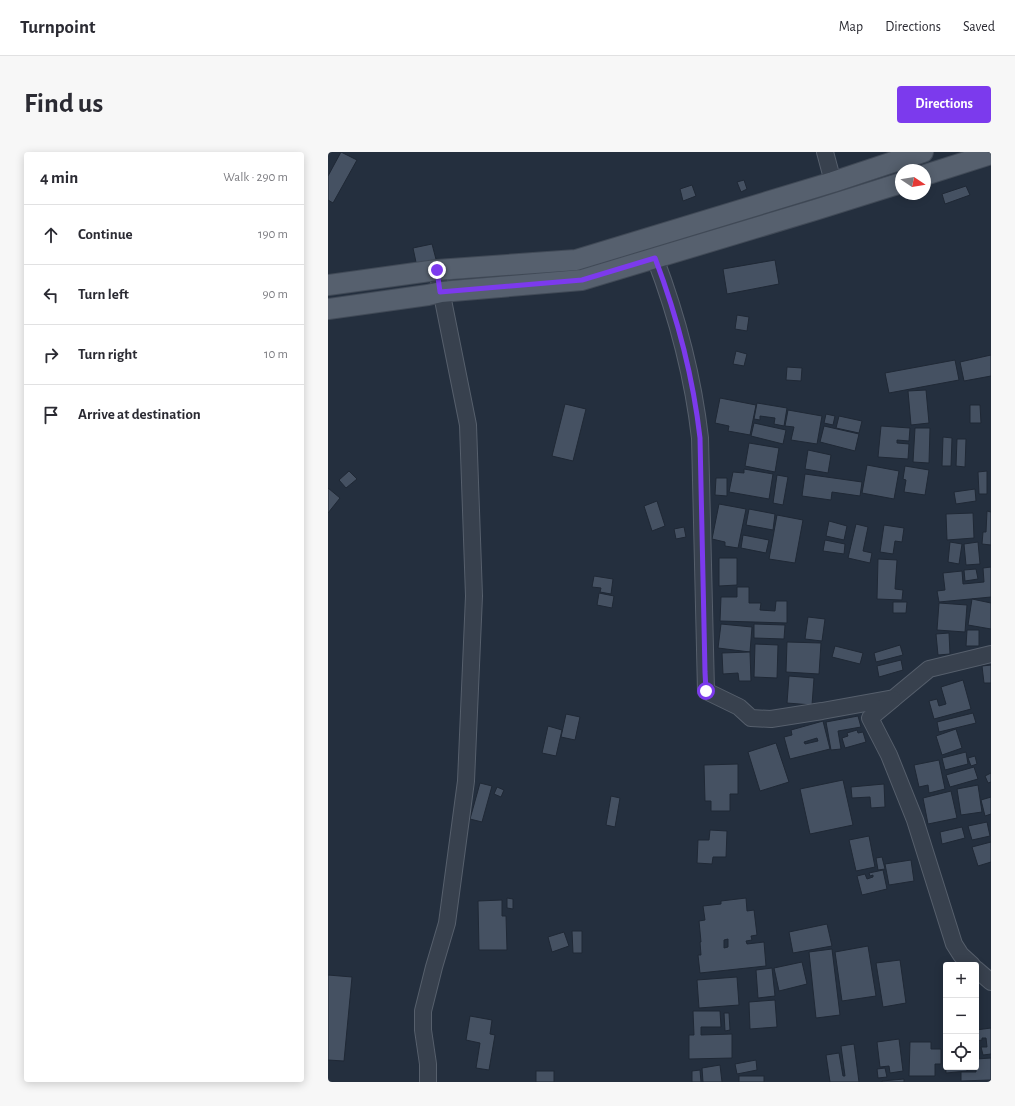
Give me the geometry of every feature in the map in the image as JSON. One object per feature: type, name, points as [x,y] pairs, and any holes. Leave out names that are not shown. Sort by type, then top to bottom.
[{"type":"main road","points":[[328,285],[437,270],[576,260],[833,182],[923,152]]},
{"type":"main road","points":[[931,173],[991,154]]},
{"type":"main road","points":[[328,309],[428,296],[440,292],[582,280],[895,185]]},
{"type":"street","points":[[825,152],[833,182]]},
{"type":"street","points":[[655,258],[668,291],[690,372],[700,438],[706,691],[739,707],[751,718],[771,719],[894,698]]},
{"type":"street","points":[[428,1082],[428,1064],[423,1012],[447,923],[466,781],[474,596],[468,425],[440,292],[437,270]]},
{"type":"street","points":[[969,962],[961,955],[954,944],[915,820],[889,755],[870,718],[929,669],[991,654]]},
{"type":"street","points":[[979,972],[991,982]]},
{"type":"building","points":[[341,152],[357,160],[333,203],[328,200],[328,176]]},
{"type":"building","points":[[744,180],[747,189],[741,192],[737,182]]},
{"type":"building","points":[[692,185],[696,196],[683,201],[680,189]]},
{"type":"building","points":[[966,186],[970,195],[945,204],[942,194]]},
{"type":"building","points":[[432,244],[437,263],[417,267],[413,248]]},
{"type":"building","points":[[775,260],[779,284],[727,294],[723,269]]},
{"type":"building","points":[[737,315],[749,317],[747,331],[735,329]]},
{"type":"building","points":[[736,351],[747,354],[744,366],[733,364]]},
{"type":"building","points":[[991,355],[991,376],[964,381],[960,362]]},
{"type":"building","points":[[955,360],[959,380],[889,393],[885,373]]},
{"type":"building","points":[[787,367],[802,368],[801,381],[786,380]]},
{"type":"building","points":[[926,390],[929,423],[911,425],[908,391]]},
{"type":"building","points":[[720,398],[756,405],[750,435],[728,431],[729,426],[715,423]]},
{"type":"building","points":[[757,403],[787,408],[784,426],[774,424],[775,418],[760,416],[760,420],[754,419]]},
{"type":"building","points":[[565,404],[586,409],[573,461],[552,456]]},
{"type":"building","points":[[970,405],[980,405],[981,423],[970,423]]},
{"type":"building","points":[[788,410],[822,416],[817,444],[791,440],[794,427],[785,426]]},
{"type":"building","points":[[826,414],[835,416],[833,425],[824,423]]},
{"type":"building","points":[[839,416],[862,421],[859,433],[836,428]]},
{"type":"building","points":[[754,423],[786,430],[783,444],[751,436]]},
{"type":"building","points":[[824,426],[859,434],[855,451],[820,442]]},
{"type":"building","points":[[881,426],[910,428],[909,441],[897,440],[897,443],[909,444],[908,459],[878,457]]},
{"type":"building","points":[[915,428],[930,428],[929,463],[913,462]]},
{"type":"building","points":[[943,437],[952,438],[951,466],[942,466]]},
{"type":"building","points":[[957,439],[966,439],[965,467],[956,466]]},
{"type":"building","points":[[749,443],[779,448],[775,472],[745,466]]},
{"type":"building","points":[[808,450],[831,455],[828,473],[805,469]]},
{"type":"building","points":[[867,465],[899,471],[894,499],[862,493]]},
{"type":"building","points":[[905,466],[929,470],[925,495],[904,492],[906,480],[903,479]]},
{"type":"building","points":[[744,469],[773,474],[769,499],[729,492],[733,472],[744,473]]},
{"type":"building","points":[[349,471],[357,479],[346,488],[339,480]]},
{"type":"building","points":[[987,471],[987,494],[979,494],[978,472]]},
{"type":"building","points":[[805,474],[862,482],[860,496],[832,492],[831,500],[802,496]]},
{"type":"building","points":[[777,475],[788,477],[783,505],[773,503]]},
{"type":"building","points":[[716,478],[727,478],[727,496],[715,495]]},
{"type":"building","points":[[328,488],[340,498],[328,513]]},
{"type":"building","points":[[975,489],[976,501],[956,504],[954,492]]},
{"type":"building","points":[[657,501],[665,526],[652,531],[644,506]]},
{"type":"building","points":[[719,504],[746,509],[738,548],[725,546],[725,542],[712,539]]},
{"type":"building","points":[[749,509],[775,514],[773,530],[746,525]]},
{"type":"building","points":[[987,511],[991,512],[991,545],[982,544],[983,532],[986,532]]},
{"type":"building","points":[[973,513],[974,538],[947,540],[946,514]]},
{"type":"building","points":[[777,515],[803,520],[795,563],[769,559]]},
{"type":"building","points":[[829,521],[847,526],[844,540],[826,536]]},
{"type":"building","points":[[856,524],[868,527],[863,551],[872,553],[870,563],[848,558]]},
{"type":"building","points":[[884,525],[904,528],[902,542],[895,541],[893,554],[880,552]]},
{"type":"building","points":[[684,527],[686,537],[676,539],[674,529]]},
{"type":"building","points":[[743,535],[769,540],[766,553],[741,548]]},
{"type":"building","points":[[825,540],[845,544],[844,554],[823,551]]},
{"type":"building","points":[[950,542],[962,544],[959,564],[948,562]]},
{"type":"building","points":[[978,542],[980,564],[966,565],[964,544]]},
{"type":"building","points":[[719,558],[737,558],[737,585],[719,586]]},
{"type":"building","points":[[878,559],[897,560],[895,589],[903,590],[902,600],[877,599]]},
{"type":"building","points":[[991,567],[991,597],[939,602],[937,591],[945,590],[943,573],[962,571],[963,584],[984,582],[983,568]]},
{"type":"building","points":[[976,569],[978,579],[965,581],[964,570]]},
{"type":"building","points":[[594,576],[613,579],[611,594],[600,592],[601,588],[592,587]]},
{"type":"building","points":[[737,587],[749,587],[749,603],[761,603],[760,610],[775,611],[776,601],[787,601],[787,623],[720,621],[721,597],[737,597]]},
{"type":"building","points":[[599,593],[614,596],[612,608],[597,605]]},
{"type":"building","points":[[972,599],[991,603],[991,629],[968,625]]},
{"type":"building","points":[[893,602],[907,602],[906,613],[893,613]]},
{"type":"building","points":[[939,603],[967,605],[965,632],[937,630]]},
{"type":"building","points":[[808,617],[825,619],[822,641],[805,639]]},
{"type":"building","points":[[721,624],[752,627],[750,652],[718,648]]},
{"type":"building","points":[[754,624],[785,625],[784,639],[754,638]]},
{"type":"building","points":[[967,630],[979,630],[979,646],[966,646]]},
{"type":"building","points":[[949,633],[950,654],[938,655],[936,634]]},
{"type":"building","points":[[787,642],[821,643],[819,674],[786,672]]},
{"type":"building","points":[[755,644],[778,645],[777,678],[754,677]]},
{"type":"building","points":[[900,645],[903,655],[876,662],[874,653]]},
{"type":"building","points":[[835,646],[863,653],[860,664],[832,657]]},
{"type":"building","points":[[750,652],[751,681],[739,681],[738,673],[723,674],[722,653]]},
{"type":"building","points":[[901,660],[903,670],[879,677],[877,666]]},
{"type":"building","points":[[991,665],[991,683],[984,683],[982,666]]},
{"type":"building","points":[[789,676],[814,678],[812,705],[787,703]]},
{"type":"building","points":[[963,680],[971,709],[934,719],[929,701],[937,699],[939,706],[946,704],[941,687]]},
{"type":"building","points":[[973,713],[976,723],[939,732],[937,722]]},
{"type":"building","points":[[566,714],[580,717],[575,740],[561,737]]},
{"type":"building","points":[[858,716],[861,727],[838,731],[841,749],[831,750],[826,722]]},
{"type":"building","points":[[823,721],[830,749],[790,759],[784,737],[792,735],[791,730]],"holes":[[[817,738],[818,741],[805,744],[804,742]]]},
{"type":"building","points":[[548,726],[562,730],[556,756],[542,753]]},
{"type":"building","points":[[956,729],[962,748],[942,755],[936,736]]},
{"type":"building","points":[[857,730],[858,733],[863,732],[866,742],[845,748],[842,738],[848,736],[847,733]]},
{"type":"building","points":[[776,743],[789,782],[760,791],[748,752]]},
{"type":"building","points":[[966,752],[968,764],[945,770],[942,758]]},
{"type":"building","points":[[975,756],[977,764],[971,766],[968,758]]},
{"type":"building","points":[[939,760],[945,789],[929,793],[928,785],[919,787],[914,765]]},
{"type":"building","points":[[738,764],[738,794],[730,794],[730,811],[711,811],[711,801],[705,801],[704,765]]},
{"type":"building","points":[[974,767],[978,779],[950,787],[946,775]]},
{"type":"building","points":[[991,773],[991,782],[988,783],[985,776]]},
{"type":"building","points":[[843,780],[853,825],[810,834],[800,789]]},
{"type":"building","points":[[480,783],[492,786],[482,822],[470,819]]},
{"type":"building","points":[[884,784],[885,807],[871,808],[870,797],[852,798],[851,787]]},
{"type":"building","points":[[978,785],[982,812],[961,815],[957,789]]},
{"type":"building","points":[[497,787],[504,790],[501,797],[494,794]]},
{"type":"building","points":[[951,791],[957,818],[928,824],[923,798]]},
{"type":"building","points":[[611,796],[620,798],[615,827],[606,825]]},
{"type":"building","points":[[991,797],[991,814],[985,816],[981,800]]},
{"type":"building","points":[[987,822],[990,836],[972,840],[968,826]]},
{"type":"building","points":[[962,827],[965,838],[942,844],[940,832]]},
{"type":"building","points":[[710,830],[727,831],[726,857],[713,857],[712,864],[697,863],[698,840],[709,840]]},
{"type":"building","points":[[869,836],[875,867],[856,871],[849,840]]},
{"type":"building","points":[[991,842],[991,862],[978,866],[972,847]]},
{"type":"building","points":[[882,857],[885,869],[878,870],[876,858]]},
{"type":"building","points":[[911,860],[914,881],[889,885],[885,864]]},
{"type":"building","points":[[883,870],[887,889],[862,895],[857,876],[865,874],[867,879],[873,877],[873,875],[870,876],[869,873]]},
{"type":"building","points":[[507,898],[513,899],[513,909],[507,908]]},
{"type":"building","points":[[746,898],[747,911],[754,910],[757,935],[751,936],[752,940],[746,941],[747,944],[764,942],[766,966],[700,973],[698,955],[701,955],[699,921],[705,920],[703,906],[721,904],[721,901]],"holes":[[[728,939],[728,947],[724,948],[724,940]]]},
{"type":"building","points":[[502,900],[502,916],[506,916],[507,950],[479,950],[478,901]]},
{"type":"building","points":[[827,924],[832,946],[793,953],[789,932]]},
{"type":"building","points":[[572,931],[582,931],[582,953],[573,953]]},
{"type":"building","points":[[564,932],[569,946],[552,952],[548,937]]},
{"type":"building","points":[[868,946],[876,996],[842,1001],[835,952]]},
{"type":"building","points":[[832,949],[840,1015],[816,1018],[809,952]]},
{"type":"building","points":[[900,960],[906,1003],[883,1007],[876,963]]},
{"type":"building","points":[[802,962],[807,984],[779,991],[774,968]]},
{"type":"building","points":[[772,968],[775,996],[758,998],[756,970]]},
{"type":"building","points":[[328,975],[352,977],[344,1061],[328,1060]]},
{"type":"building","points":[[737,977],[739,1005],[699,1008],[697,980]]},
{"type":"building","points":[[775,1000],[777,1027],[750,1029],[749,1002]]},
{"type":"building","points":[[693,1011],[720,1011],[721,1027],[701,1027],[701,1035],[732,1034],[732,1058],[689,1059],[689,1035],[694,1035]]},
{"type":"building","points":[[724,1013],[729,1013],[730,1030],[725,1031]]},
{"type":"building","points":[[470,1016],[492,1020],[490,1034],[495,1035],[489,1070],[476,1068],[480,1043],[466,1040]]},
{"type":"building","points":[[991,1028],[991,1054],[983,1055],[981,1047],[987,1047],[986,1038],[982,1038],[982,1040],[979,1040],[979,1030]]},
{"type":"building","points":[[899,1039],[903,1071],[890,1073],[889,1066],[880,1067],[877,1042]]},
{"type":"building","points":[[910,1042],[931,1042],[931,1049],[941,1049],[941,1064],[935,1064],[935,1076],[909,1076]]},
{"type":"building","points":[[854,1044],[859,1082],[830,1082],[826,1055],[839,1053],[843,1076],[845,1076],[841,1046]]},
{"type":"building","points":[[991,1058],[991,1080],[961,1081],[961,1072],[976,1072],[976,1070],[979,1070],[979,1059]]},
{"type":"building","points":[[756,1060],[757,1070],[737,1074],[735,1064]]},
{"type":"building","points":[[720,1065],[722,1082],[703,1082],[702,1068]]},
{"type":"building","points":[[885,1068],[887,1077],[878,1078],[877,1069]]},
{"type":"building","points":[[700,1070],[701,1082],[692,1082],[692,1071]]},
{"type":"building","points":[[946,1070],[967,1070],[967,1071],[946,1073]]},
{"type":"building","points":[[536,1071],[554,1071],[554,1082],[536,1082]]},
{"type":"building","points":[[739,1076],[764,1076],[764,1082],[739,1082]]},
{"type":"building","points":[[904,1079],[904,1082],[882,1082],[882,1081]]},
{"type":"route","points":[[437,270],[440,292],[582,280],[655,258],[668,291],[690,372],[700,438],[706,691]]}]
